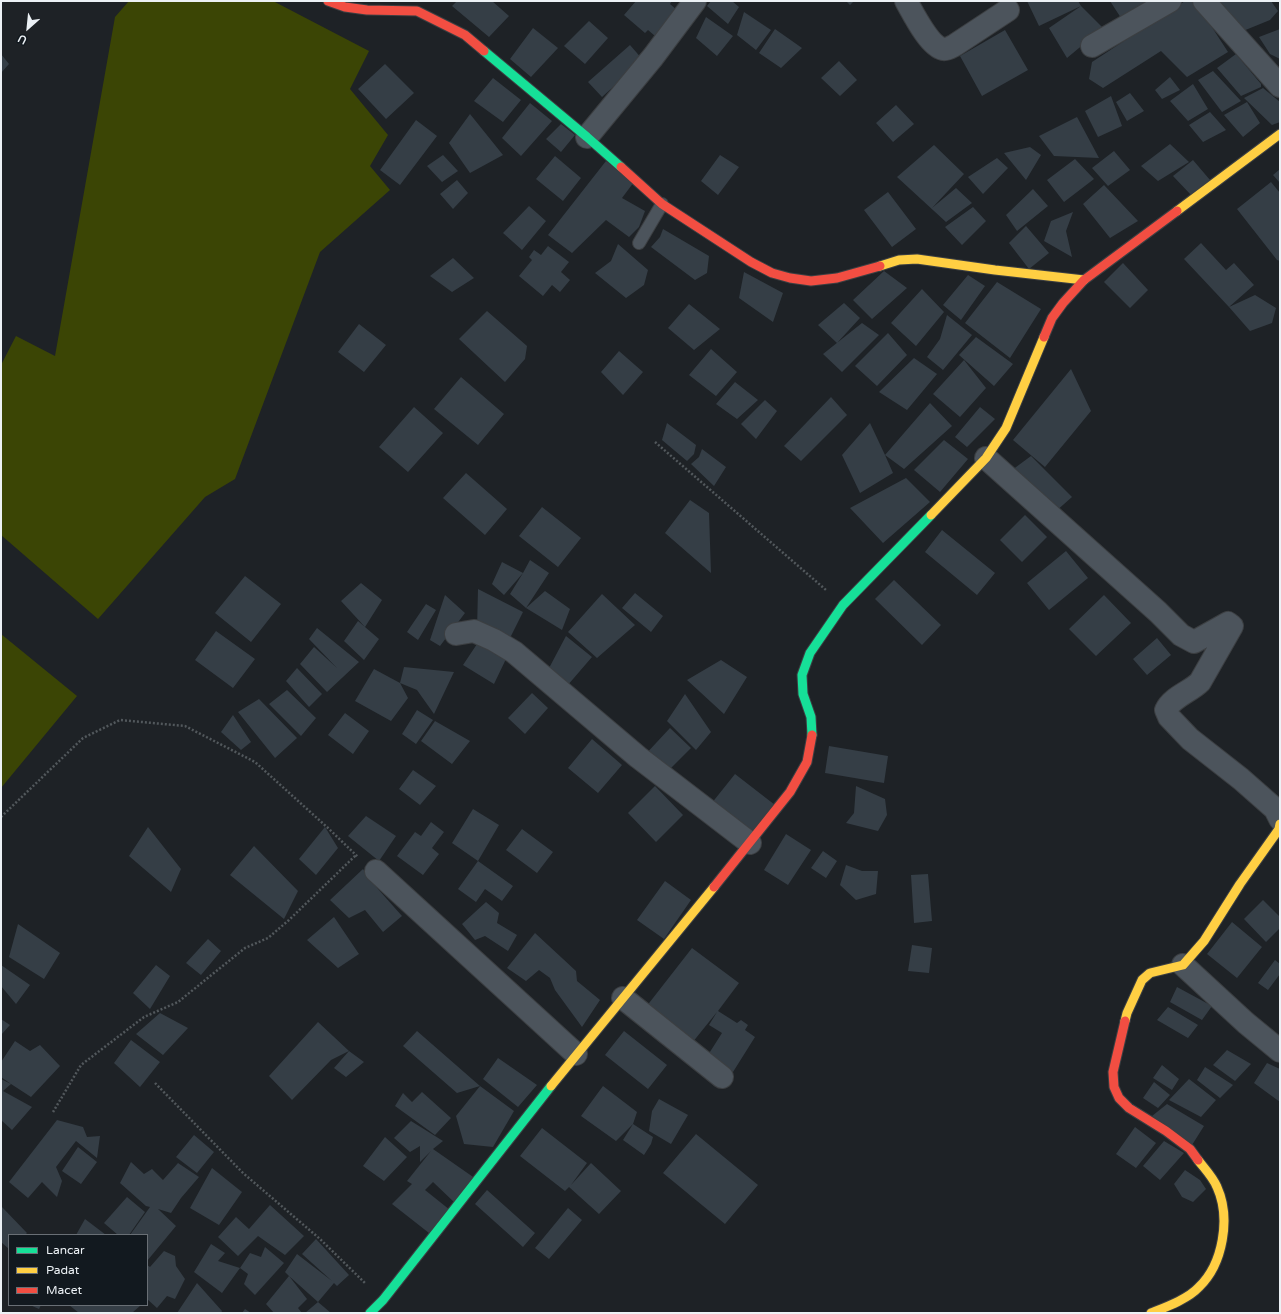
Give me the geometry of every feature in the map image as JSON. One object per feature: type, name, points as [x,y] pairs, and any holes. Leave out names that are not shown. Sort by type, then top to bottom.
[{"type":"street","points":[[328,1],[345,7],[367,10],[421,6],[445,24],[465,35],[587,137],[662,204],[751,262],[772,273],[790,278],[811,281],[837,278],[899,260],[917,259],[1084,280]]},
{"type":"street","points":[[587,137],[653,57],[695,1]]},
{"type":"street","points":[[906,1],[932,41],[943,49],[949,49],[1008,10]]},
{"type":"street","points":[[1092,46],[1170,1]]},
{"type":"street","points":[[1204,1],[1280,86]]},
{"type":"street","points":[[370,1313],[383,1300],[576,1054],[750,843],[790,792],[808,762],[812,740],[811,717],[803,694],[802,675],[810,653],[843,605],[986,458],[1006,428],[1020,398],[1052,318],[1063,303],[1084,280],[1280,134]]},
{"type":"street","points":[[986,458],[1158,612],[1181,635],[1194,642],[1228,623],[1232,626],[1200,682],[1194,688],[1171,703],[1166,710],[1169,717],[1190,740],[1240,779],[1275,809],[1280,819]]},
{"type":"street","points":[[456,634],[474,631],[494,640],[514,652],[638,758],[750,843]]},
{"type":"street","points":[[1151,1313],[1176,1303],[1199,1288],[1214,1268],[1223,1237],[1223,1205],[1217,1186],[1190,1149],[1166,1131],[1129,1108],[1119,1098],[1114,1087],[1114,1072],[1127,1013],[1142,980],[1150,973],[1183,965],[1204,940],[1240,884],[1279,829],[1280,824]]},
{"type":"street","points":[[376,871],[576,1054]]},
{"type":"street","points":[[1183,965],[1246,1023],[1280,1051]]},
{"type":"street","points":[[622,998],[722,1077]]},
{"type":"lane","points":[[639,243],[662,204]]},
{"type":"path","points":[[655,442],[843,605]]},
{"type":"path","points":[[1,817],[83,738],[120,720],[185,726],[255,762],[356,855],[376,871]]},
{"type":"path","points":[[54,1112],[80,1065],[144,1017],[178,1002],[245,948],[268,938],[289,920],[356,855]]},
{"type":"path","points":[[155,1082],[243,1173],[320,1239],[383,1300]]},
{"type":"green space","points":[[129,1],[273,1],[369,51],[350,89],[388,135],[370,166],[390,190],[320,252],[235,479],[205,497],[98,619],[1,535],[1,365],[16,336],[55,356],[115,17]]},
{"type":"green space","points":[[1,634],[77,696],[1,788]]},
{"type":"building","points":[[457,1],[492,1],[509,16],[489,37],[452,6]]},
{"type":"building","points":[[636,1],[672,1],[670,4],[677,10],[655,36],[648,30],[645,33],[624,15]]},
{"type":"building","points":[[711,1],[732,1],[739,7],[728,24],[707,6]]},
{"type":"building","points":[[846,1],[854,1],[850,5]]},
{"type":"building","points":[[1027,1],[1078,1],[1081,6],[1039,26]]},
{"type":"building","points":[[1110,1],[1149,1],[1121,18]]},
{"type":"building","points":[[1185,1],[1195,1],[1228,52],[1187,77],[1161,51],[1103,88],[1089,79],[1092,62]]},
{"type":"building","points":[[1219,1],[1271,1],[1278,11],[1270,20],[1243,31],[1230,20]]},
{"type":"building","points":[[1081,6],[1103,28],[1067,58],[1049,28]]},
{"type":"building","points":[[744,12],[771,30],[756,50],[737,35]]},
{"type":"building","points":[[706,17],[733,36],[717,56],[696,38]]},
{"type":"building","points":[[589,21],[608,38],[585,64],[564,46]]},
{"type":"building","points":[[533,28],[558,48],[531,77],[510,59]]},
{"type":"building","points":[[775,29],[802,48],[781,68],[759,53]]},
{"type":"building","points":[[1280,29],[1280,59],[1270,54],[1259,37]]},
{"type":"building","points":[[1005,30],[1028,70],[982,96],[960,56]]},
{"type":"building","points":[[630,45],[643,60],[602,97],[588,82]]},
{"type":"building","points":[[1,54],[9,64],[1,73]]},
{"type":"building","points":[[1236,54],[1261,84],[1261,87],[1241,96],[1217,68]]},
{"type":"building","points":[[839,61],[857,80],[840,96],[821,78]]},
{"type":"building","points":[[385,64],[414,93],[386,119],[358,89]]},
{"type":"building","points":[[1213,71],[1241,101],[1222,112],[1198,80]]},
{"type":"building","points":[[1170,77],[1180,90],[1162,99],[1155,90]]},
{"type":"building","points":[[493,78],[521,100],[503,122],[474,101]]},
{"type":"building","points":[[1193,84],[1208,109],[1188,121],[1170,101]]},
{"type":"building","points":[[1263,88],[1280,102],[1280,122],[1272,125],[1244,98]]},
{"type":"building","points":[[1130,93],[1144,111],[1127,121],[1116,102]]},
{"type":"building","points":[[1111,96],[1122,126],[1098,137],[1085,111]]},
{"type":"building","points":[[1247,102],[1260,123],[1243,137],[1224,115]]},
{"type":"building","points":[[530,103],[552,121],[521,156],[502,138]]},
{"type":"building","points":[[896,105],[914,124],[893,142],[876,123]]},
{"type":"building","points":[[1210,112],[1226,130],[1203,142],[1189,125]]},
{"type":"building","points":[[470,114],[503,155],[470,173],[449,143]]},
{"type":"building","points":[[1077,117],[1099,158],[1054,156],[1039,136]]},
{"type":"building","points":[[416,120],[437,136],[400,185],[380,170]]},
{"type":"building","points":[[561,124],[575,135],[561,152],[546,139]]},
{"type":"building","points":[[1170,144],[1189,162],[1158,181],[1141,166]]},
{"type":"building","points":[[934,145],[964,174],[932,208],[956,188],[972,203],[946,222],[897,177]]},
{"type":"building","points":[[1030,147],[1041,155],[1026,180],[1004,153]]},
{"type":"building","points":[[1114,151],[1130,170],[1108,186],[1092,168]]},
{"type":"building","points":[[443,155],[458,171],[442,182],[427,166]]},
{"type":"building","points":[[720,155],[739,167],[718,195],[701,181]]},
{"type":"building","points":[[555,156],[581,178],[563,201],[536,179]]},
{"type":"building","points":[[997,158],[1008,168],[983,194],[968,177]]},
{"type":"building","points":[[1075,159],[1094,179],[1064,202],[1047,180]]},
{"type":"building","points":[[1193,160],[1210,180],[1191,195],[1173,176]]},
{"type":"building","points":[[606,161],[634,182],[622,198],[645,211],[639,227],[629,237],[606,220],[572,253],[548,235]]},
{"type":"building","points":[[1280,169],[1280,183],[1273,175]]},
{"type":"building","points":[[457,180],[468,193],[453,209],[440,194]]},
{"type":"building","points":[[1271,182],[1280,193],[1280,261],[1277,260],[1237,209]]},
{"type":"building","points":[[1104,185],[1138,221],[1110,238],[1083,204]]},
{"type":"building","points":[[1033,189],[1048,206],[1017,231],[1006,215]]},
{"type":"building","points":[[888,192],[916,229],[892,247],[864,210]]},
{"type":"building","points":[[529,206],[546,221],[522,250],[503,233]]},
{"type":"building","points":[[973,207],[986,221],[962,245],[945,227]]},
{"type":"building","points":[[1073,212],[1066,231],[1072,257],[1044,241],[1051,221]]},
{"type":"building","points":[[1026,226],[1049,253],[1029,269],[1009,243]]},
{"type":"building","points":[[663,229],[709,256],[707,273],[695,280],[651,247],[660,237]]},
{"type":"building","points":[[1201,243],[1226,270],[1234,263],[1254,285],[1229,307],[1184,259]]},
{"type":"building","points":[[618,244],[648,270],[644,285],[626,298],[595,273],[611,261]]},
{"type":"building","points":[[548,246],[569,262],[561,272],[570,280],[560,292],[552,285],[543,296],[519,276],[532,260],[529,257],[534,250],[541,255]]},
{"type":"building","points":[[453,258],[474,278],[452,292],[430,276]]},
{"type":"building","points":[[1123,263],[1148,290],[1130,308],[1104,282]]},
{"type":"building","points":[[884,271],[907,288],[872,319],[853,300]]},
{"type":"building","points":[[744,272],[783,293],[773,322],[739,298]]},
{"type":"building","points":[[968,275],[985,286],[961,320],[943,305]]},
{"type":"building","points":[[997,282],[1041,309],[1010,358],[965,323]]},
{"type":"building","points":[[922,289],[944,312],[916,346],[891,323]]},
{"type":"building","points":[[1255,295],[1276,308],[1272,323],[1250,331],[1229,307]]},
{"type":"building","points":[[844,303],[860,318],[837,343],[818,325]]},
{"type":"building","points":[[689,304],[720,329],[694,350],[668,328]]},
{"type":"building","points":[[487,311],[527,346],[525,359],[505,382],[459,339]]},
{"type":"building","points":[[947,315],[972,335],[943,370],[927,357],[940,339]]},
{"type":"building","points":[[862,323],[879,335],[842,372],[823,354]]},
{"type":"building","points":[[359,324],[386,345],[364,372],[338,352]]},
{"type":"building","points":[[888,333],[907,355],[877,386],[855,366]]},
{"type":"building","points":[[976,337],[1013,364],[994,386],[959,355]]},
{"type":"building","points":[[711,349],[737,372],[716,396],[689,375]]},
{"type":"building","points":[[619,351],[643,372],[623,395],[601,372]]},
{"type":"building","points":[[914,358],[937,374],[907,410],[879,392]]},
{"type":"building","points":[[964,360],[986,388],[960,417],[933,394]]},
{"type":"building","points":[[1071,369],[1091,411],[1045,467],[1013,440]]},
{"type":"building","points":[[461,377],[504,414],[478,445],[434,409]]},
{"type":"building","points":[[735,382],[758,400],[737,419],[716,404]]},
{"type":"building","points":[[831,397],[847,415],[801,461],[784,446]]},
{"type":"building","points":[[765,400],[777,411],[756,439],[741,424]]},
{"type":"building","points":[[930,403],[952,426],[904,469],[885,455]]},
{"type":"building","points":[[414,407],[443,433],[408,472],[379,447]]},
{"type":"building","points":[[980,407],[995,419],[967,447],[955,437]]},
{"type":"building","points":[[667,423],[696,445],[694,454],[687,461],[662,440]]},
{"type":"building","points":[[870,423],[893,473],[860,493],[842,455]]},
{"type":"building","points":[[944,440],[968,459],[940,492],[914,470]]},
{"type":"building","points":[[702,449],[726,467],[714,486],[691,464],[699,457]]},
{"type":"building","points":[[1031,456],[1072,497],[1055,512],[1012,470]]},
{"type":"building","points":[[466,473],[507,509],[485,535],[443,498]]},
{"type":"building","points":[[906,478],[930,502],[883,543],[850,508]]},
{"type":"building","points":[[690,500],[709,513],[711,573],[665,533]]},
{"type":"building","points":[[542,507],[581,538],[558,567],[519,536]]},
{"type":"building","points":[[1025,515],[1047,537],[1022,562],[1000,540]]},
{"type":"building","points":[[942,530],[995,573],[977,595],[925,552]]},
{"type":"building","points":[[1066,551],[1088,578],[1049,610],[1027,583]]},
{"type":"building","points":[[530,560],[549,573],[526,608],[510,594]]},
{"type":"building","points":[[502,562],[523,573],[504,595],[492,584]]},
{"type":"building","points":[[245,576],[281,604],[251,642],[215,613]]},
{"type":"building","points":[[894,580],[941,625],[922,645],[875,599]]},
{"type":"building","points":[[361,583],[382,600],[365,627],[341,601]]},
{"type":"building","points":[[478,589],[523,612],[506,646],[477,630]]},
{"type":"building","points":[[545,591],[570,609],[562,630],[526,608]]},
{"type":"building","points":[[635,593],[663,616],[651,632],[622,608]]},
{"type":"building","points":[[602,594],[635,625],[597,658],[568,632]]},
{"type":"building","points":[[445,595],[465,613],[440,646],[430,640]]},
{"type":"building","points":[[1104,595],[1131,623],[1096,656],[1069,629]]},
{"type":"building","points":[[426,604],[436,610],[418,640],[407,632]]},
{"type":"building","points":[[358,621],[379,639],[364,660],[344,641]]},
{"type":"building","points":[[317,628],[359,662],[327,692],[300,664],[314,647],[337,668],[309,639]]},
{"type":"building","points":[[216,631],[255,659],[233,688],[195,660]]},
{"type":"building","points":[[566,636],[592,657],[567,686],[548,670]]},
{"type":"building","points":[[1157,638],[1171,655],[1147,675],[1133,659]]},
{"type":"building","points":[[479,641],[506,659],[494,684],[463,665]]},
{"type":"building","points":[[721,660],[747,677],[724,714],[687,680]]},
{"type":"building","points":[[404,667],[454,672],[434,714],[417,690],[400,683]]},
{"type":"building","points":[[297,668],[322,694],[309,707],[286,681]]},
{"type":"building","points":[[374,669],[400,683],[408,698],[391,721],[355,701]]},
{"type":"building","points":[[287,690],[316,718],[301,736],[269,704]]},
{"type":"building","points":[[532,693],[548,708],[525,734],[508,718]]},
{"type":"building","points":[[685,694],[711,732],[696,750],[667,721]]},
{"type":"building","points":[[259,699],[297,738],[275,758],[238,712]]},
{"type":"building","points":[[417,710],[433,720],[416,744],[402,734]]},
{"type":"building","points":[[345,713],[369,731],[353,754],[328,735]]},
{"type":"building","points":[[233,715],[251,742],[241,750],[221,732]]},
{"type":"building","points":[[435,721],[470,741],[452,764],[421,741]]},
{"type":"building","points":[[670,728],[691,748],[665,774],[643,757]]},
{"type":"building","points":[[592,739],[622,765],[598,793],[568,768]]},
{"type":"building","points":[[829,746],[888,756],[884,783],[825,773]]},
{"type":"building","points":[[413,770],[436,786],[420,805],[399,789]]},
{"type":"building","points":[[735,774],[775,805],[752,835],[711,804]]},
{"type":"building","points":[[655,786],[683,815],[656,842],[628,813]]},
{"type":"building","points":[[856,786],[885,799],[887,815],[878,831],[846,823],[854,813]]},
{"type":"building","points":[[473,809],[499,825],[478,861],[452,843]]},
{"type":"building","points":[[366,816],[396,836],[379,861],[348,836]]},
{"type":"building","points":[[431,822],[444,832],[432,848],[439,854],[423,875],[397,856],[415,832],[421,836]]},
{"type":"building","points":[[148,827],[181,869],[171,892],[129,856]]},
{"type":"building","points":[[325,827],[338,848],[316,875],[299,859]]},
{"type":"building","points":[[522,829],[553,852],[537,873],[506,850]]},
{"type":"building","points":[[786,834],[811,850],[788,885],[764,870]]},
{"type":"building","points":[[254,846],[298,891],[284,919],[230,875]]},
{"type":"building","points":[[823,851],[837,861],[826,878],[811,868]]},
{"type":"building","points":[[478,861],[513,886],[502,901],[485,889],[476,902],[458,889]]},
{"type":"building","points":[[846,865],[862,871],[878,871],[876,894],[856,900],[840,885]]},
{"type":"building","points":[[363,869],[378,889],[402,916],[383,932],[365,910],[349,918],[330,900]]},
{"type":"building","points":[[928,874],[932,921],[914,923],[911,875]]},
{"type":"building","points":[[665,881],[691,900],[664,939],[637,920]]},
{"type":"building","points":[[1263,900],[1280,917],[1280,928],[1266,942],[1244,919]]},
{"type":"building","points":[[486,902],[499,913],[497,923],[517,935],[508,951],[485,936],[475,940],[462,924]]},
{"type":"building","points":[[334,917],[359,954],[338,968],[307,940]]},
{"type":"building","points":[[1232,922],[1262,947],[1237,978],[1207,954]]},
{"type":"building","points":[[18,924],[60,953],[44,979],[9,957]]},
{"type":"building","points":[[535,933],[576,971],[577,981],[600,1000],[582,1027],[555,990],[550,978],[539,970],[526,981],[507,968]]},
{"type":"building","points":[[208,939],[221,951],[201,975],[186,963]]},
{"type":"building","points":[[912,945],[932,948],[929,973],[908,971]]},
{"type":"building","points":[[692,948],[739,983],[718,1011],[737,1023],[741,1020],[748,1025],[745,1030],[755,1037],[733,1072],[708,1055],[722,1033],[709,1025],[717,1012],[692,1043],[646,1007]]},
{"type":"building","points":[[1275,960],[1280,964],[1280,974],[1268,990],[1258,983]]},
{"type":"building","points":[[1,965],[30,985],[16,1004],[1,986]]},
{"type":"building","points":[[156,965],[170,976],[150,1009],[133,993]]},
{"type":"building","points":[[1177,987],[1212,1006],[1202,1020],[1170,1002]]},
{"type":"building","points":[[1168,1007],[1198,1025],[1188,1038],[1157,1020]]},
{"type":"building","points":[[160,1013],[188,1028],[163,1055],[136,1034]]},
{"type":"building","points":[[1,1019],[10,1025],[1,1035]]},
{"type":"building","points":[[318,1022],[349,1051],[331,1060],[292,1100],[269,1076]]},
{"type":"building","points":[[417,1031],[480,1086],[457,1093],[403,1046]]},
{"type":"building","points":[[624,1031],[667,1065],[648,1089],[605,1055]]},
{"type":"building","points":[[131,1040],[160,1062],[140,1087],[114,1063]]},
{"type":"building","points":[[15,1041],[30,1051],[40,1045],[60,1066],[31,1097],[1,1077],[1,1062]]},
{"type":"building","points":[[1227,1050],[1251,1064],[1235,1081],[1213,1065]]},
{"type":"building","points":[[349,1051],[364,1062],[346,1077],[334,1068]]},
{"type":"building","points":[[498,1058],[537,1085],[518,1107],[483,1079]]},
{"type":"building","points":[[1267,1063],[1280,1069],[1280,1102],[1254,1083]]},
{"type":"building","points":[[1162,1065],[1179,1079],[1172,1090],[1153,1078]]},
{"type":"building","points":[[1205,1067],[1233,1085],[1220,1098],[1197,1080]]},
{"type":"building","points":[[1,1079],[11,1084],[3,1091],[32,1107],[12,1130],[1,1120]]},
{"type":"building","points":[[1189,1079],[1216,1100],[1201,1117],[1169,1100]]},
{"type":"building","points":[[1154,1082],[1170,1095],[1158,1108],[1143,1098]]},
{"type":"building","points":[[480,1086],[514,1111],[493,1147],[464,1144],[456,1116]]},
{"type":"building","points":[[603,1086],[637,1112],[633,1124],[616,1141],[581,1116]]},
{"type":"building","points":[[422,1092],[451,1118],[435,1135],[395,1106],[403,1093],[412,1102]]},
{"type":"building","points":[[659,1099],[688,1115],[671,1144],[649,1131],[652,1111]]},
{"type":"building","points":[[1167,1104],[1204,1126],[1192,1145],[1152,1116]]},
{"type":"building","points":[[57,1120],[83,1127],[87,1137],[100,1136],[97,1158],[76,1141],[56,1167],[62,1181],[57,1197],[42,1182],[28,1198],[9,1182]]},
{"type":"building","points":[[411,1121],[443,1141],[433,1149],[476,1179],[455,1203],[433,1182],[425,1190],[450,1210],[429,1233],[392,1204],[412,1184],[407,1181],[431,1151],[420,1162],[420,1146],[410,1152],[394,1138]]},
{"type":"building","points":[[633,1124],[653,1137],[651,1144],[644,1155],[623,1140]]},
{"type":"building","points":[[1135,1127],[1156,1143],[1136,1168],[1116,1154]]},
{"type":"building","points":[[542,1128],[587,1163],[571,1185],[591,1163],[621,1191],[599,1214],[569,1187],[565,1191],[520,1156]]},
{"type":"building","points":[[696,1134],[758,1185],[725,1224],[663,1173]]},
{"type":"building","points":[[194,1135],[214,1152],[197,1173],[176,1157]]},
{"type":"building","points":[[385,1137],[407,1157],[384,1181],[363,1166]]},
{"type":"building","points":[[1164,1141],[1184,1153],[1160,1180],[1143,1166]]},
{"type":"building","points":[[78,1147],[97,1162],[81,1184],[62,1171]]},
{"type":"building","points":[[131,1162],[144,1174],[152,1169],[163,1180],[178,1163],[199,1177],[181,1198],[171,1213],[158,1209],[176,1226],[148,1260],[148,1234],[131,1234],[150,1207],[146,1206],[120,1183]]},
{"type":"building","points":[[212,1168],[242,1192],[219,1225],[190,1208]]},
{"type":"building","points":[[1185,1170],[1200,1180],[1206,1189],[1193,1202],[1182,1197],[1174,1184]]},
{"type":"building","points":[[487,1190],[535,1233],[523,1247],[475,1204]]},
{"type":"building","points":[[127,1197],[145,1212],[130,1234],[117,1234],[104,1223]]},
{"type":"building","points":[[270,1205],[304,1236],[285,1255],[258,1236],[238,1256],[218,1237],[236,1217],[249,1229]]},
{"type":"building","points":[[1,1206],[27,1233],[8,1234],[8,1248],[1,1242]]},
{"type":"building","points":[[568,1208],[582,1220],[549,1259],[535,1248]]},
{"type":"building","points":[[85,1219],[105,1234],[77,1234]]},
{"type":"building","points":[[316,1239],[349,1275],[337,1286],[334,1283],[318,1302],[285,1272],[297,1254],[332,1281],[302,1254]]},
{"type":"building","points":[[211,1244],[225,1253],[218,1261],[240,1268],[222,1293],[194,1272]]},
{"type":"building","points":[[265,1247],[284,1263],[255,1295],[244,1284],[248,1274],[240,1268],[250,1253],[261,1257]]},
{"type":"building","points":[[164,1251],[175,1256],[176,1266],[185,1279],[175,1299],[167,1296],[157,1308],[148,1300],[148,1266],[150,1267]]},
{"type":"building","points":[[289,1276],[307,1299],[298,1308],[302,1313],[274,1313],[266,1304]]},
{"type":"building","points":[[197,1283],[222,1311],[221,1313],[177,1313]]},
{"type":"building","points":[[318,1302],[331,1313],[305,1313]]},
{"type":"building","points":[[32,1306],[40,1306],[39,1309]]},
{"type":"building","points":[[70,1306],[140,1306],[132,1313],[79,1313]]},
{"type":"building","points":[[245,1309],[251,1313],[242,1313]]},
{"type":"traffic: fast","points":[[484,51],[621,167]]},
{"type":"traffic: fast","points":[[812,735],[811,717],[803,694],[802,675],[810,653],[843,605],[931,515]]},
{"type":"traffic: fast","points":[[370,1313],[383,1300],[551,1086]]},
{"type":"traffic: slow","points":[[1177,211],[1280,134]]},
{"type":"traffic: slow","points":[[880,266],[899,260],[917,259],[1084,280]]},
{"type":"traffic: slow","points":[[931,515],[986,458],[1006,428],[1044,337]]},
{"type":"traffic: slow","points":[[1125,1021],[1127,1013],[1142,980],[1150,973],[1183,965],[1204,941],[1240,884],[1279,829],[1280,824]]},
{"type":"traffic: slow","points":[[551,1086],[714,887]]},
{"type":"traffic: slow","points":[[1151,1313],[1189,1295],[1199,1287],[1214,1266],[1219,1253],[1224,1226],[1221,1199],[1213,1180],[1198,1160]]},
{"type":"traffic: jam","points":[[328,1],[345,7],[367,10],[417,11],[465,35],[484,51]]},
{"type":"traffic: jam","points":[[621,167],[662,204],[751,262],[772,273],[790,278],[811,281],[837,278],[880,266]]},
{"type":"traffic: jam","points":[[1044,337],[1052,318],[1063,303],[1084,280],[1177,211]]},
{"type":"traffic: jam","points":[[714,887],[790,792],[807,762],[812,735]]},
{"type":"traffic: jam","points":[[1125,1021],[1113,1072],[1114,1087],[1119,1098],[1129,1108],[1166,1131],[1190,1149],[1198,1160]]}]
